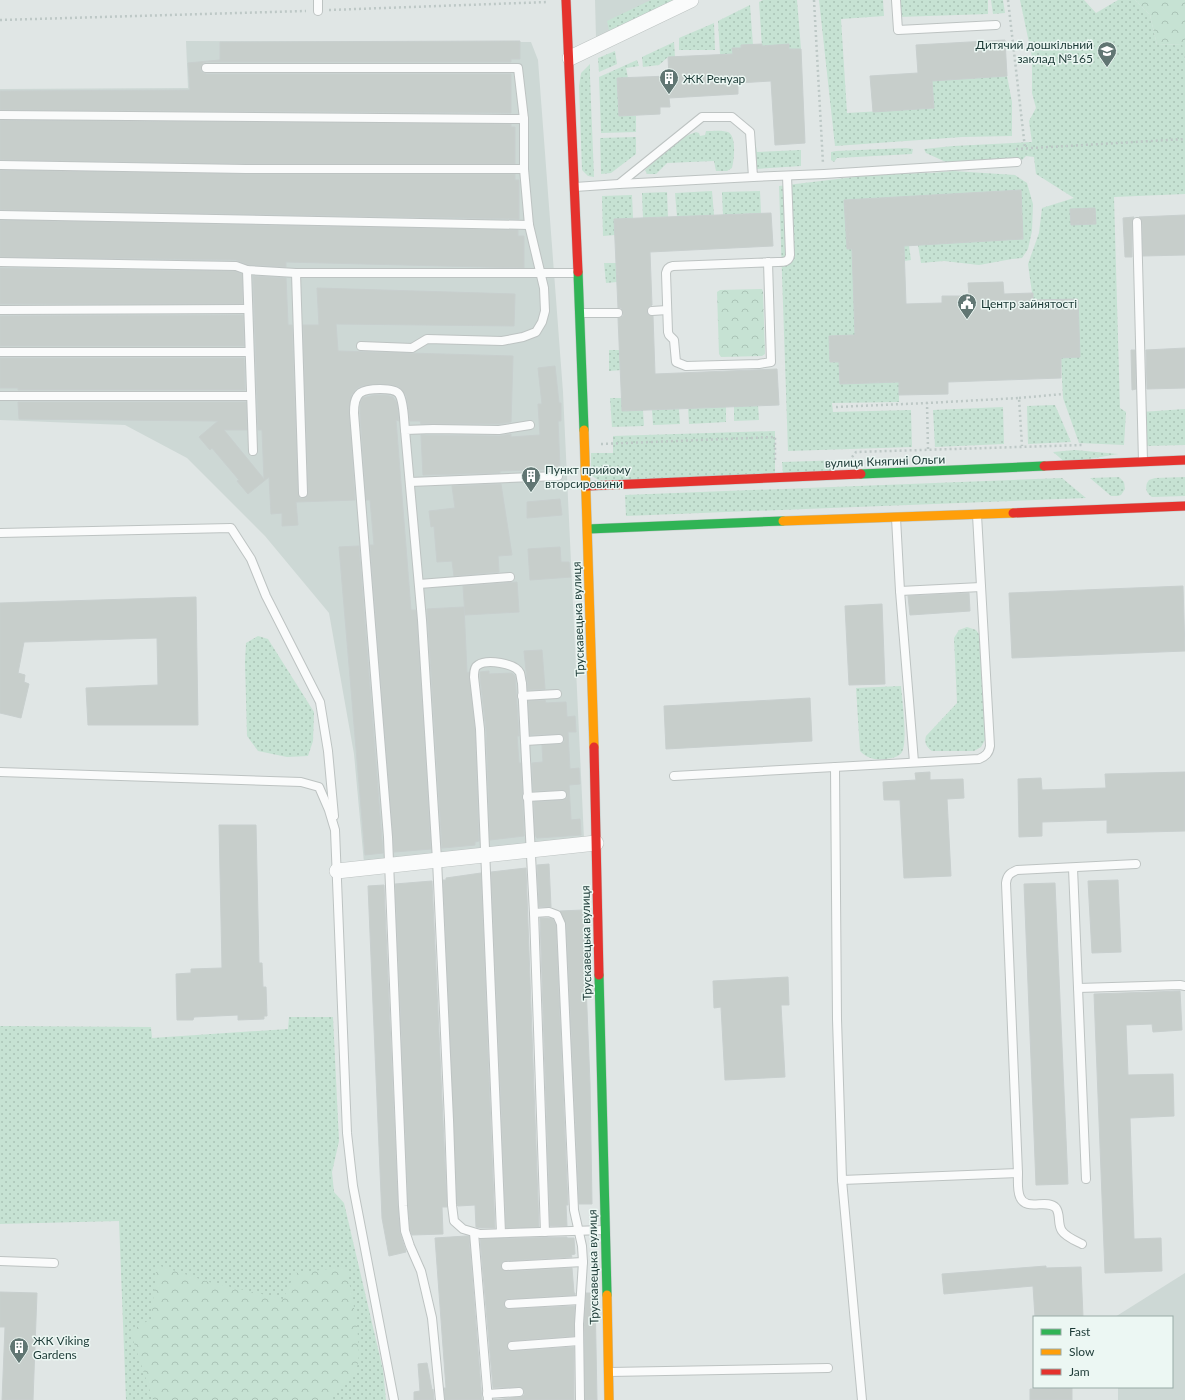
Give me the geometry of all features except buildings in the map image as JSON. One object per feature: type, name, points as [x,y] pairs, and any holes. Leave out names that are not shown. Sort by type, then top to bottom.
[{"type":"street","points":[[566,1],[570,58],[691,0]]},
{"type":"street","name":"Трускавецька вулиця","points":[[570,58],[577,273],[587,486],[608,1400]]},
{"type":"street","name":"вулиця Княгині Ольги","points":[[587,486],[1185,460]]},
{"type":"street","points":[[588,529],[1185,506]]},
{"type":"street","points":[[337,871],[596,844]]},
{"type":"lane","points":[[318,0],[318,11]]},
{"type":"lane","points":[[896,0],[898,30],[996,25]]},
{"type":"lane","points":[[206,68],[518,68],[524,119],[524,169],[529,225],[544,288],[545,311],[542,322],[536,332],[523,337],[502,341],[427,339],[412,348],[361,346]]},
{"type":"lane","points":[[0,114],[524,119]]},
{"type":"lane","points":[[618,184],[702,117],[732,117],[750,132],[754,177]]},
{"type":"lane","points":[[575,187],[1017,162]]},
{"type":"lane","points":[[0,165],[254,169],[524,169]]},
{"type":"lane","points":[[768,262],[771,362],[759,364],[686,366],[676,362],[674,340],[668,332],[666,273],[669,267],[768,262],[784,262],[790,258],[787,176]]},
{"type":"lane","points":[[0,215],[529,225]]},
{"type":"lane","points":[[1137,222],[1143,462]]},
{"type":"lane","points":[[0,262],[236,266],[247,270],[296,273],[577,273]]},
{"type":"lane","points":[[247,270],[253,451]]},
{"type":"lane","points":[[296,273],[303,493]]},
{"type":"lane","points":[[0,310],[248,309]]},
{"type":"lane","points":[[652,311],[667,310]]},
{"type":"lane","points":[[580,313],[618,313]]},
{"type":"lane","points":[[0,352],[249,352]]},
{"type":"lane","points":[[440,1400],[432,1318],[422,1271],[410,1246],[405,1231],[403,1206],[389,866],[354,413],[355,401],[360,394],[369,390],[390,389],[398,392],[401,398],[406,430],[419,584],[437,860],[449,1104],[452,1205],[454,1221],[462,1229],[480,1234],[605,1230]]},
{"type":"lane","points":[[0,396],[251,396]]},
{"type":"lane","points":[[406,430],[499,430],[530,425]]},
{"type":"lane","points":[[410,482],[558,476]]},
{"type":"lane","points":[[674,776],[985,757],[989,752],[990,746],[977,514]]},
{"type":"lane","points":[[896,517],[900,592],[914,762]]},
{"type":"lane","points":[[0,533],[232,528],[251,559],[266,596],[320,702],[328,751],[335,830],[347,1133],[353,1186],[394,1400]]},
{"type":"lane","points":[[419,584],[510,577]]},
{"type":"lane","points":[[900,592],[981,587]]},
{"type":"lane","points":[[501,1234],[480,729],[474,677],[474,670],[478,665],[495,662],[514,667],[520,673],[534,914],[545,1232]]},
{"type":"lane","points":[[522,696],[557,694]]},
{"type":"lane","points":[[525,741],[559,739]]},
{"type":"lane","points":[[835,767],[837,1019],[842,1180],[862,1400]]},
{"type":"lane","points":[[0,772],[301,782],[319,787],[329,810],[335,830]]},
{"type":"lane","points":[[527,797],[562,795]]},
{"type":"lane","points":[[1082,1244],[1062,1232],[1059,1225],[1059,1215],[1057,1209],[1053,1205],[1025,1203],[1020,1199],[1006,883],[1007,877],[1011,872],[1017,870],[1136,864]]},
{"type":"lane","points":[[1073,868],[1086,1179]]},
{"type":"lane","points":[[534,914],[549,912],[557,915],[561,924],[574,1210],[582,1246],[583,1262],[579,1342],[580,1400]]},
{"type":"lane","points":[[1078,988],[1185,986]]},
{"type":"lane","points":[[842,1180],[1018,1173]]},
{"type":"lane","points":[[474,1233],[487,1397],[519,1392]]},
{"type":"lane","points":[[0,1261],[54,1263]]},
{"type":"lane","points":[[506,1266],[583,1262]]},
{"type":"lane","points":[[509,1304],[580,1300]]},
{"type":"lane","points":[[512,1346],[579,1342]]},
{"type":"lane","points":[[608,1372],[828,1368]]},
{"type":"path","points":[[814,0],[824,168]]},
{"type":"path","points":[[1008,0],[1025,148]]},
{"type":"path","points":[[0,20],[318,11],[566,1]]},
{"type":"path","points":[[1010,150],[1185,139]]},
{"type":"path","points":[[836,407],[1019,398],[1063,394]]},
{"type":"path","points":[[1019,398],[1022,446]]},
{"type":"path","points":[[927,403],[928,450]]},
{"type":"path","points":[[585,445],[775,437],[775,463]]},
{"type":"shaded area","points":[[595,0],[679,0],[596,39]]},
{"type":"shaded area","points":[[186,41],[531,42],[538,60],[563,392],[584,839],[364,863],[354,754],[329,613],[265,536],[187,458],[125,425],[0,420],[0,89],[188,88]]},
{"type":"shaded area","points":[[1185,1273],[1185,1400],[1118,1400],[1118,1388],[1173,1388],[1173,1316],[1117,1316]]},
{"type":"green space","points":[[651,0],[683,0],[610,34],[607,21]]},
{"type":"green space","points":[[763,0],[797,0],[801,49],[762,47],[759,2]]},
{"type":"green space","points":[[819,0],[883,0],[884,16],[841,19],[847,113],[934,108],[932,81],[1007,76],[1012,102],[1012,136],[962,137],[835,146]]},
{"type":"green space","points":[[897,0],[988,0],[988,14],[898,17]]},
{"type":"green space","points":[[991,0],[1003,0],[1005,13],[993,14]]},
{"type":"green space","points":[[1020,0],[1084,0],[1096,13],[1118,0],[1135,0],[1150,15],[1157,45],[1183,44],[1185,60],[1185,194],[1114,197],[1120,408],[1126,412],[1124,445],[1079,443],[1063,398],[1061,358],[1033,300],[1028,264],[1039,233],[1042,208],[1074,198],[1036,174],[1034,157],[1026,156],[1022,160],[948,163],[926,153],[924,149],[1032,142],[1029,121],[1036,108],[1032,93],[1032,57]]},
{"type":"green space","points":[[1135,0],[1185,0],[1185,60],[1182,44],[1157,45],[1150,15]]},
{"type":"green space","points":[[750,5],[753,45],[741,45],[741,48],[733,48],[733,54],[720,54],[718,21]]},
{"type":"green space","points":[[714,23],[715,50],[679,50],[679,38]]},
{"type":"green space","points":[[674,42],[675,57],[668,57],[659,65],[643,67],[642,57]]},
{"type":"green space","points":[[615,51],[617,64],[599,72],[598,58]]},
{"type":"green space","points":[[637,60],[639,66],[626,68],[628,78],[617,79],[619,116],[636,116],[636,132],[601,133],[599,77]]},
{"type":"green space","points":[[590,64],[594,177],[588,176],[582,170],[579,86],[581,73]]},
{"type":"green space","points":[[706,131],[723,131],[731,134],[734,143],[732,168],[727,171],[716,171],[714,161],[667,163],[656,174],[647,174],[645,170],[675,143],[696,132],[699,133],[700,136],[705,135]]},
{"type":"green space","points":[[636,137],[636,154],[611,173],[601,174],[600,138]]},
{"type":"green space","points":[[755,140],[757,152],[801,150],[801,166],[756,169],[751,141]]},
{"type":"green space","points":[[913,149],[912,154],[837,158],[834,162],[831,160],[831,152],[836,151]]},
{"type":"green space","points":[[953,171],[1015,175],[1027,183],[1033,204],[1032,231],[1028,249],[1022,258],[979,265],[944,261],[921,263],[918,245],[909,246],[911,260],[904,261],[855,335],[829,336],[830,361],[839,362],[840,384],[899,382],[899,402],[832,403],[833,412],[911,410],[912,447],[788,451],[779,186],[879,174]]},
{"type":"green space","points":[[712,191],[714,215],[677,217],[675,193]]},
{"type":"green space","points":[[760,191],[761,213],[723,215],[722,192]]},
{"type":"green space","points":[[667,192],[668,217],[643,218],[642,193]]},
{"type":"green space","points":[[632,195],[633,218],[615,235],[603,236],[602,196]]},
{"type":"green space","points":[[604,263],[616,263],[617,282],[606,283]]},
{"type":"green space","points":[[762,289],[765,354],[762,356],[721,357],[719,354],[717,292],[720,290]]},
{"type":"green space","points":[[609,350],[620,350],[621,370],[609,371]]},
{"type":"green space","points":[[610,398],[622,398],[622,411],[643,410],[644,426],[612,427]]},
{"type":"green space","points":[[758,405],[759,420],[734,421],[734,406]]},
{"type":"green space","points":[[1055,405],[1071,442],[1028,444],[1027,406]]},
{"type":"green space","points":[[726,407],[726,422],[689,424],[688,408]]},
{"type":"green space","points":[[1003,407],[1004,444],[935,447],[933,410]]},
{"type":"green space","points":[[679,409],[680,424],[653,425],[652,410]]},
{"type":"green space","points":[[1185,409],[1185,445],[1145,446],[1141,412]]},
{"type":"green space","points":[[775,431],[775,473],[601,482],[591,475],[591,453],[613,453],[613,436]]},
{"type":"green space","points":[[1075,450],[1118,454],[1066,463],[1053,452]]},
{"type":"green space","points":[[845,460],[831,471],[783,473],[782,462]]},
{"type":"green space","points":[[1119,477],[1124,482],[1125,489],[1121,495],[1118,496],[1111,496],[1090,478]]},
{"type":"green space","points":[[1185,477],[1185,496],[1152,497],[1147,491],[1146,485],[1149,480],[1155,478]]},
{"type":"green space","points":[[1062,478],[1086,498],[626,516],[625,495]]},
{"type":"green space","points":[[967,627],[976,630],[981,637],[985,740],[981,747],[974,751],[932,751],[926,744],[926,736],[957,703],[954,638],[959,630]]},
{"type":"green space","points":[[258,636],[268,639],[314,712],[313,741],[308,756],[287,757],[258,751],[247,736],[245,662],[246,643]]},
{"type":"green space","points":[[901,686],[905,739],[901,754],[893,758],[875,759],[863,754],[860,751],[856,688]]},
{"type":"green space","points":[[289,1017],[333,1017],[339,1141],[332,1172],[334,1192],[344,1203],[383,1370],[386,1400],[126,1400],[119,1221],[0,1224],[0,1026],[151,1027],[152,1038],[288,1029]]},
{"type":"green space","points":[[157,1265],[209,1282],[283,1299],[295,1273],[346,1267],[354,1304],[358,1336],[358,1363],[355,1371],[326,1400],[153,1400],[130,1331],[151,1319]]},
{"type":"traffic: fast","points":[[578,272],[584,430]]},
{"type":"traffic: fast","points":[[861,474],[1044,466]]},
{"type":"traffic: fast","points":[[588,529],[783,521]]},
{"type":"traffic: fast","points":[[599,975],[607,1295]]},
{"type":"traffic: slow","points":[[584,430],[594,747]]},
{"type":"traffic: slow","points":[[783,521],[1013,513]]},
{"type":"traffic: slow","points":[[607,1295],[609,1400]]},
{"type":"traffic: jam","points":[[566,0],[578,272]]},
{"type":"traffic: jam","points":[[1044,466],[1185,460]]},
{"type":"traffic: jam","points":[[587,486],[861,474]]},
{"type":"traffic: jam","points":[[1013,513],[1185,506]]},
{"type":"traffic: jam","points":[[594,747],[599,975]]},
{"type":"place","name":"Дитячий дошкільний заклад №165","points":[[1107,68]]},
{"type":"place","name":"ЖК Ренуар","points":[[669,95]]},
{"type":"place","name":"Центр зайнятості","points":[[967,320]]},
{"type":"place","name":"Пункт прийому вторсировини","points":[[531,493]]},
{"type":"place","name":"ЖК Viking Gardens","points":[[19,1364]]}]
